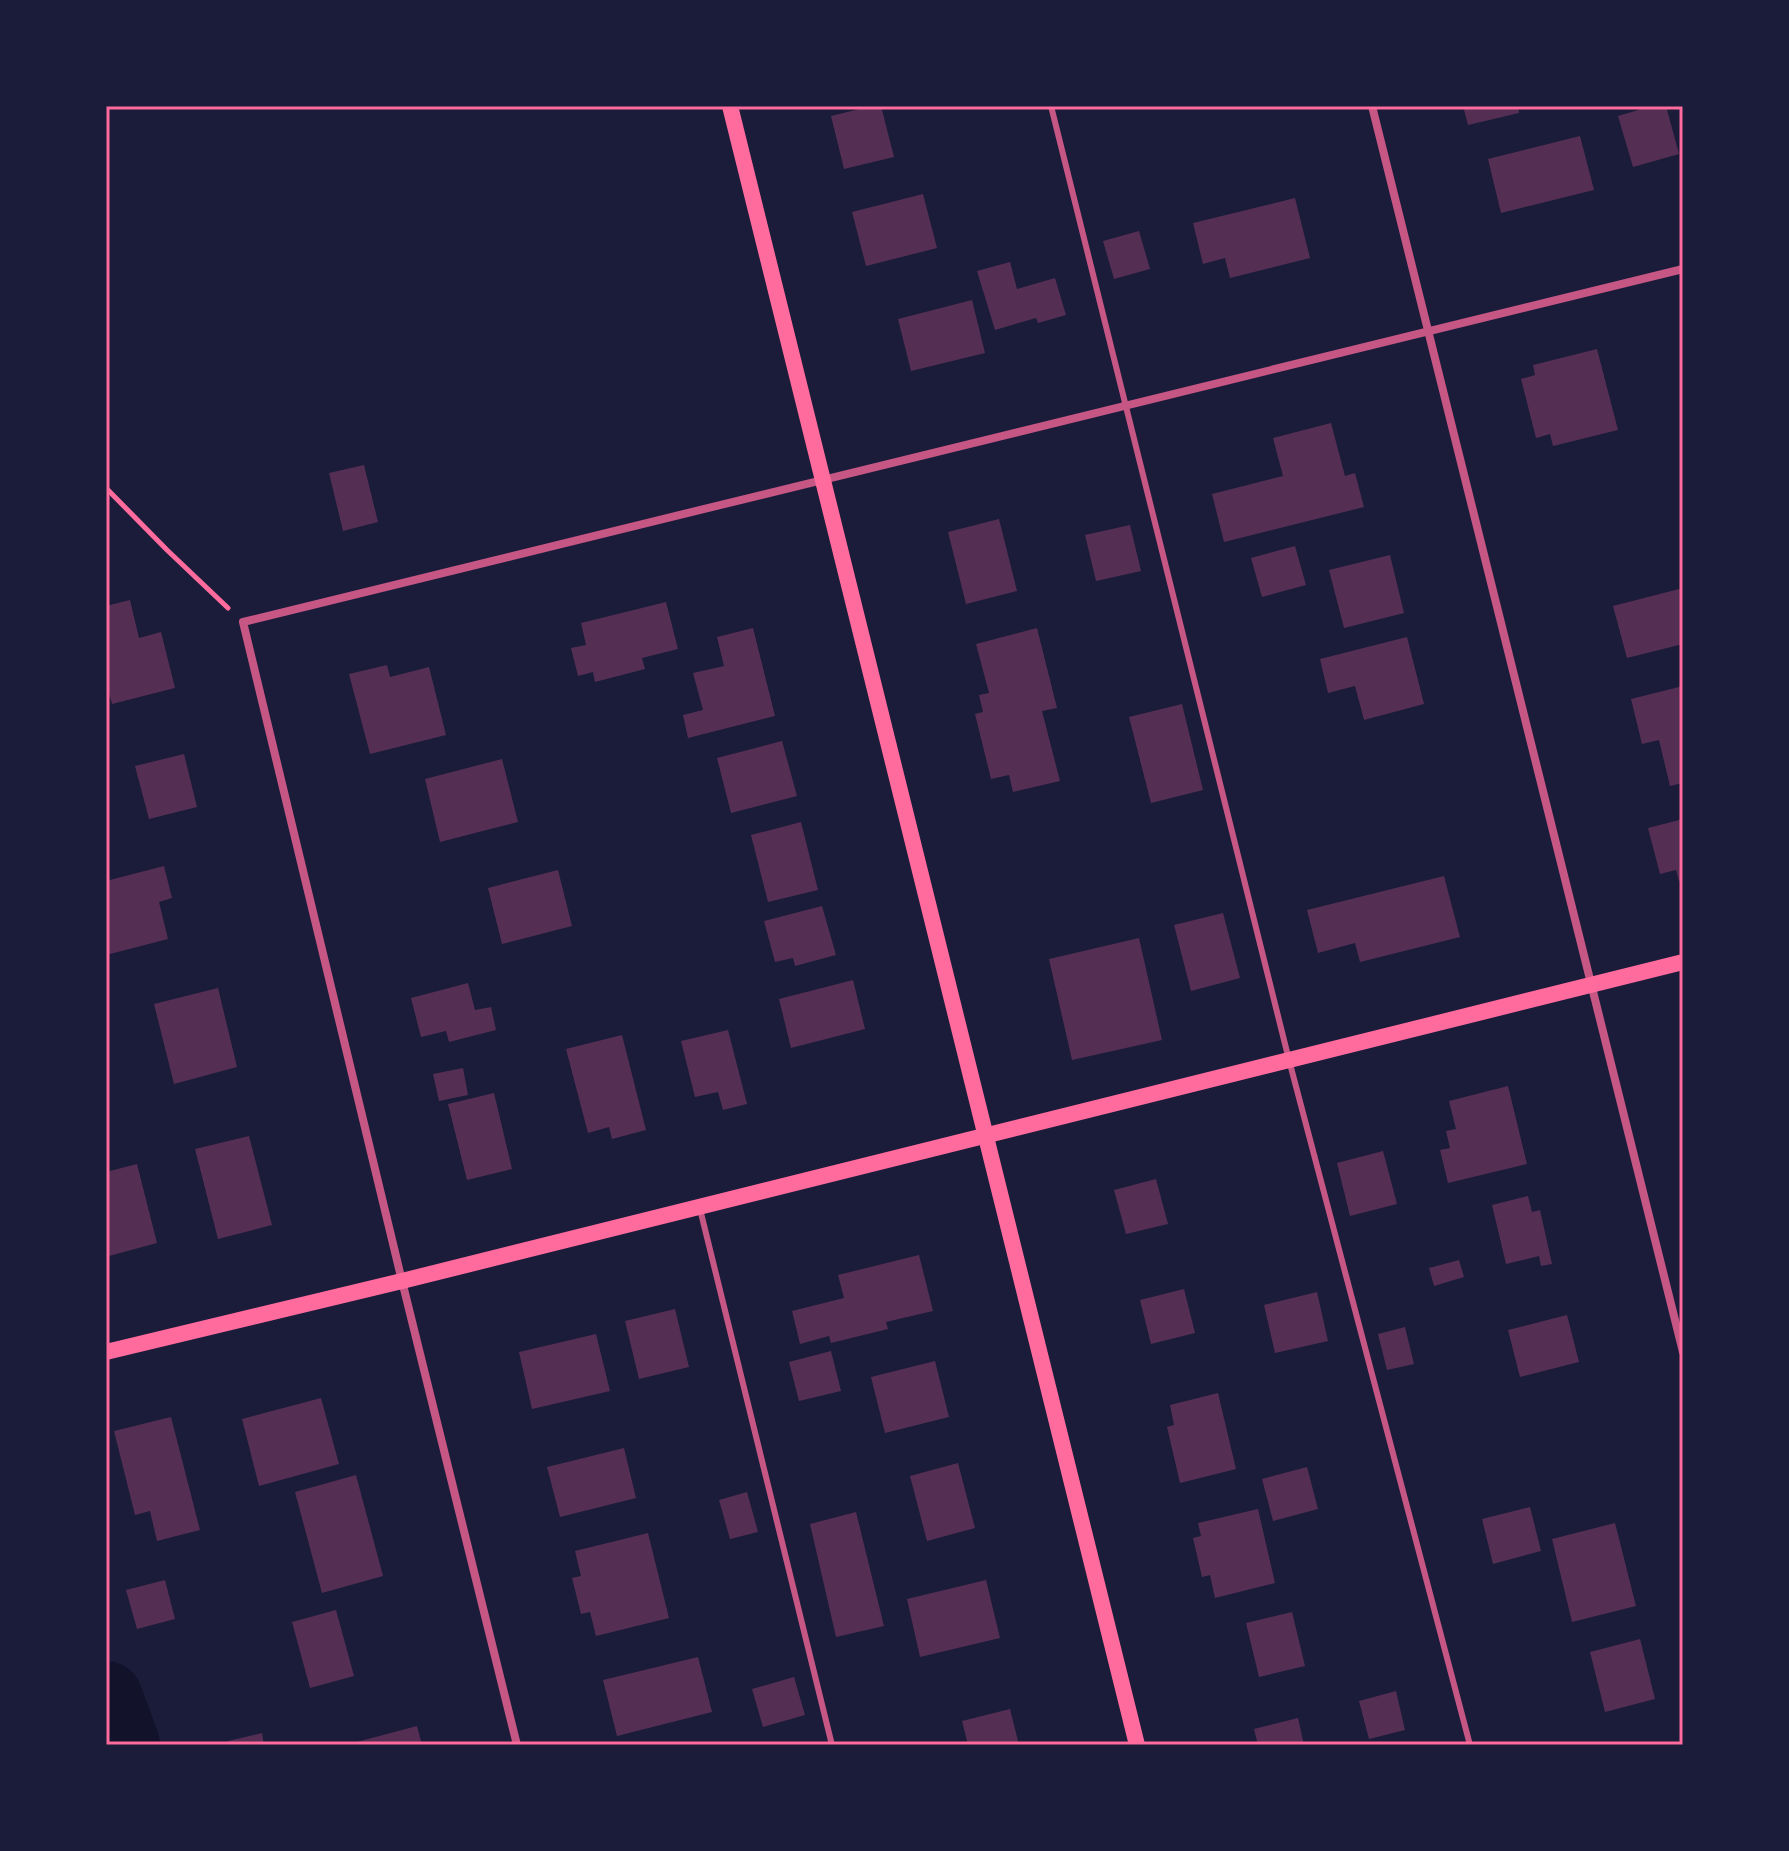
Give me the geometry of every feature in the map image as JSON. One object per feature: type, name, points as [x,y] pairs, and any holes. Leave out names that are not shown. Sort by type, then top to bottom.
[{"type":"main road","points":[[730,106],[1137,1745]]},
{"type":"main road","points":[[106,1352],[1683,962]]},
{"type":"street","points":[[1372,106],[1683,1352]]},
{"type":"street","points":[[517,1745],[243,622],[1683,269]]},
{"type":"lane","points":[[1051,106],[1289,1060],[1470,1745]]},
{"type":"lane","points":[[700,1207],[832,1745]]},
{"type":"path","points":[[106,488],[243,622]]},
{"type":"building","points":[[881,106],[894,157],[844,169],[831,116]]},
{"type":"building","points":[[1463,106],[1518,106],[1519,113],[1468,125]]},
{"type":"building","points":[[1652,106],[1666,106],[1679,154],[1633,167],[1618,116]]},
{"type":"building","points":[[1580,136],[1594,190],[1501,213],[1488,159]]},
{"type":"building","points":[[923,194],[937,248],[866,266],[852,212]]},
{"type":"building","points":[[1295,198],[1310,258],[1230,278],[1225,258],[1203,264],[1193,223]]},
{"type":"building","points":[[1139,231],[1150,269],[1114,279],[1103,241]]},
{"type":"building","points":[[1010,262],[1017,289],[1055,278],[1066,315],[1038,323],[1036,318],[995,330],[977,271]]},
{"type":"building","points":[[972,300],[985,353],[911,371],[898,319]]},
{"type":"building","points":[[1597,349],[1618,430],[1553,446],[1550,434],[1536,438],[1521,379],[1535,375],[1533,365]]},
{"type":"building","points":[[1331,423],[1345,476],[1355,473],[1364,507],[1224,542],[1212,494],[1283,476],[1273,438]]},
{"type":"building","points":[[364,465],[378,522],[343,531],[329,473]]},
{"type":"building","points":[[999,519],[1017,591],[966,604],[948,532]]},
{"type":"building","points":[[1130,525],[1141,571],[1096,581],[1085,535]]},
{"type":"building","points":[[1295,546],[1306,585],[1262,597],[1251,558]]},
{"type":"building","points":[[1390,555],[1404,613],[1344,628],[1329,570]]},
{"type":"building","points":[[1683,588],[1683,644],[1627,658],[1613,606]]},
{"type":"building","points":[[130,600],[139,638],[161,632],[175,688],[112,704],[106,682],[106,606]]},
{"type":"building","points":[[666,602],[678,649],[642,658],[645,669],[595,682],[593,672],[578,676],[571,648],[586,645],[581,623]]},
{"type":"building","points":[[753,628],[775,716],[688,738],[683,715],[703,710],[693,673],[724,666],[717,637]]},
{"type":"building","points":[[1037,628],[1057,708],[1042,711],[1060,781],[1013,792],[1009,775],[991,779],[975,714],[983,712],[979,695],[989,693],[976,644]]},
{"type":"building","points":[[1407,637],[1424,704],[1364,720],[1355,686],[1328,693],[1320,659]]},
{"type":"building","points":[[387,665],[390,677],[429,667],[446,735],[370,754],[349,674]]},
{"type":"building","points":[[1683,686],[1683,783],[1670,786],[1659,740],[1642,744],[1631,699]]},
{"type":"building","points":[[1182,704],[1203,790],[1151,803],[1129,717]]},
{"type":"building","points":[[782,741],[797,796],[731,813],[717,758]]},
{"type":"building","points":[[184,754],[197,807],[149,819],[135,766]]},
{"type":"building","points":[[502,759],[518,822],[440,842],[425,779]]},
{"type":"building","points":[[1683,819],[1683,880],[1679,881],[1676,870],[1660,874],[1648,828]]},
{"type":"building","points":[[801,822],[818,890],[768,902],[751,835]]},
{"type":"building","points":[[164,866],[172,898],[159,902],[168,939],[106,955],[106,881]]},
{"type":"building","points":[[558,870],[572,926],[502,944],[488,888]]},
{"type":"building","points":[[1444,876],[1460,937],[1360,962],[1355,943],[1318,953],[1307,910]]},
{"type":"building","points":[[822,906],[836,955],[795,966],[793,958],[775,962],[764,921]]},
{"type":"building","points":[[1223,913],[1240,978],[1191,991],[1174,925]]},
{"type":"building","points":[[1139,938],[1162,1040],[1072,1060],[1049,959]]},
{"type":"building","points":[[853,980],[865,1029],[791,1048],[779,999]]},
{"type":"building","points":[[468,983],[475,1010],[491,1007],[496,1030],[449,1042],[446,1031],[421,1037],[411,998]]},
{"type":"building","points":[[218,988],[237,1067],[174,1084],[154,1004]]},
{"type":"building","points":[[728,1030],[747,1104],[723,1110],[718,1092],[695,1097],[681,1041]]},
{"type":"building","points":[[622,1035],[646,1130],[612,1139],[609,1127],[588,1133],[566,1049]]},
{"type":"building","points":[[463,1068],[468,1095],[439,1101],[433,1074]]},
{"type":"building","points":[[1508,1086],[1527,1164],[1448,1183],[1440,1150],[1450,1148],[1446,1131],[1456,1129],[1449,1101]]},
{"type":"building","points":[[494,1093],[512,1169],[467,1180],[448,1104]]},
{"type":"building","points":[[249,1136],[272,1225],[218,1239],[195,1149]]},
{"type":"building","points":[[1383,1151],[1397,1204],[1350,1216],[1337,1163]]},
{"type":"building","points":[[137,1164],[157,1243],[109,1256],[106,1246],[106,1172]]},
{"type":"building","points":[[1156,1179],[1168,1224],[1126,1234],[1114,1190]]},
{"type":"building","points":[[1528,1196],[1532,1212],[1540,1210],[1552,1264],[1541,1266],[1539,1256],[1506,1264],[1492,1205]]},
{"type":"building","points":[[919,1255],[933,1311],[886,1322],[888,1329],[831,1343],[829,1336],[800,1344],[792,1311],[844,1298],[838,1275]]},
{"type":"building","points":[[1459,1260],[1464,1277],[1434,1286],[1429,1268]]},
{"type":"building","points":[[1184,1289],[1195,1333],[1151,1344],[1140,1300]]},
{"type":"building","points":[[1317,1292],[1328,1341],[1275,1353],[1264,1305]]},
{"type":"building","points":[[675,1309],[689,1367],[639,1379],[625,1321]]},
{"type":"building","points":[[1567,1315],[1579,1362],[1520,1377],[1508,1330]]},
{"type":"building","points":[[1405,1327],[1414,1364],[1387,1370],[1378,1334]]},
{"type":"building","points":[[596,1334],[610,1391],[532,1409],[519,1352]]},
{"type":"building","points":[[831,1351],[841,1391],[799,1401],[789,1362]]},
{"type":"building","points":[[935,1361],[949,1417],[885,1433],[871,1377]]},
{"type":"building","points":[[1218,1393],[1236,1469],[1180,1483],[1167,1427],[1174,1425],[1170,1405]]},
{"type":"building","points":[[321,1398],[339,1464],[259,1486],[242,1419]]},
{"type":"building","points":[[171,1417],[200,1530],[157,1541],[150,1511],[135,1515],[114,1431]]},
{"type":"building","points":[[624,1448],[636,1498],[560,1517],[547,1467]]},
{"type":"building","points":[[958,1463],[975,1528],[927,1541],[910,1476]]},
{"type":"building","points":[[1307,1467],[1318,1509],[1273,1521],[1262,1479]]},
{"type":"building","points":[[356,1475],[383,1576],[322,1593],[295,1492]]},
{"type":"building","points":[[747,1492],[758,1532],[730,1539],[719,1500]]},
{"type":"building","points":[[1530,1507],[1541,1551],[1493,1564],[1482,1519]]},
{"type":"building","points":[[1258,1509],[1275,1583],[1215,1598],[1210,1575],[1202,1577],[1193,1538],[1201,1536],[1198,1523]]},
{"type":"building","points":[[856,1512],[884,1626],[836,1637],[810,1524]]},
{"type":"building","points":[[1615,1523],[1636,1606],[1572,1622],[1552,1539]]},
{"type":"building","points":[[648,1533],[669,1618],[596,1636],[590,1612],[581,1614],[572,1578],[581,1576],[575,1551]]},
{"type":"building","points":[[165,1580],[175,1619],[137,1629],[126,1590]]},
{"type":"building","points":[[986,1580],[1000,1638],[920,1657],[907,1599]]},
{"type":"building","points":[[336,1610],[354,1676],[310,1688],[292,1622]]},
{"type":"building","points":[[1292,1612],[1305,1666],[1259,1677],[1246,1623]]},
{"type":"building","points":[[1640,1639],[1655,1699],[1605,1712],[1590,1652]]},
{"type":"building","points":[[698,1657],[712,1712],[617,1736],[603,1680]]},
{"type":"building","points":[[794,1677],[805,1715],[763,1727],[752,1689]]},
{"type":"building","points":[[1396,1691],[1405,1730],[1369,1739],[1359,1701]]},
{"type":"building","points":[[1010,1709],[1019,1745],[968,1745],[962,1721]]},
{"type":"building","points":[[1298,1718],[1304,1745],[1258,1745],[1254,1729]]},
{"type":"building","points":[[417,1726],[422,1745],[349,1745],[349,1744]]},
{"type":"building","points":[[262,1733],[264,1745],[229,1745],[228,1741]]},
{"type":"waterway","points":[[106,1698],[123,1745]]}]
